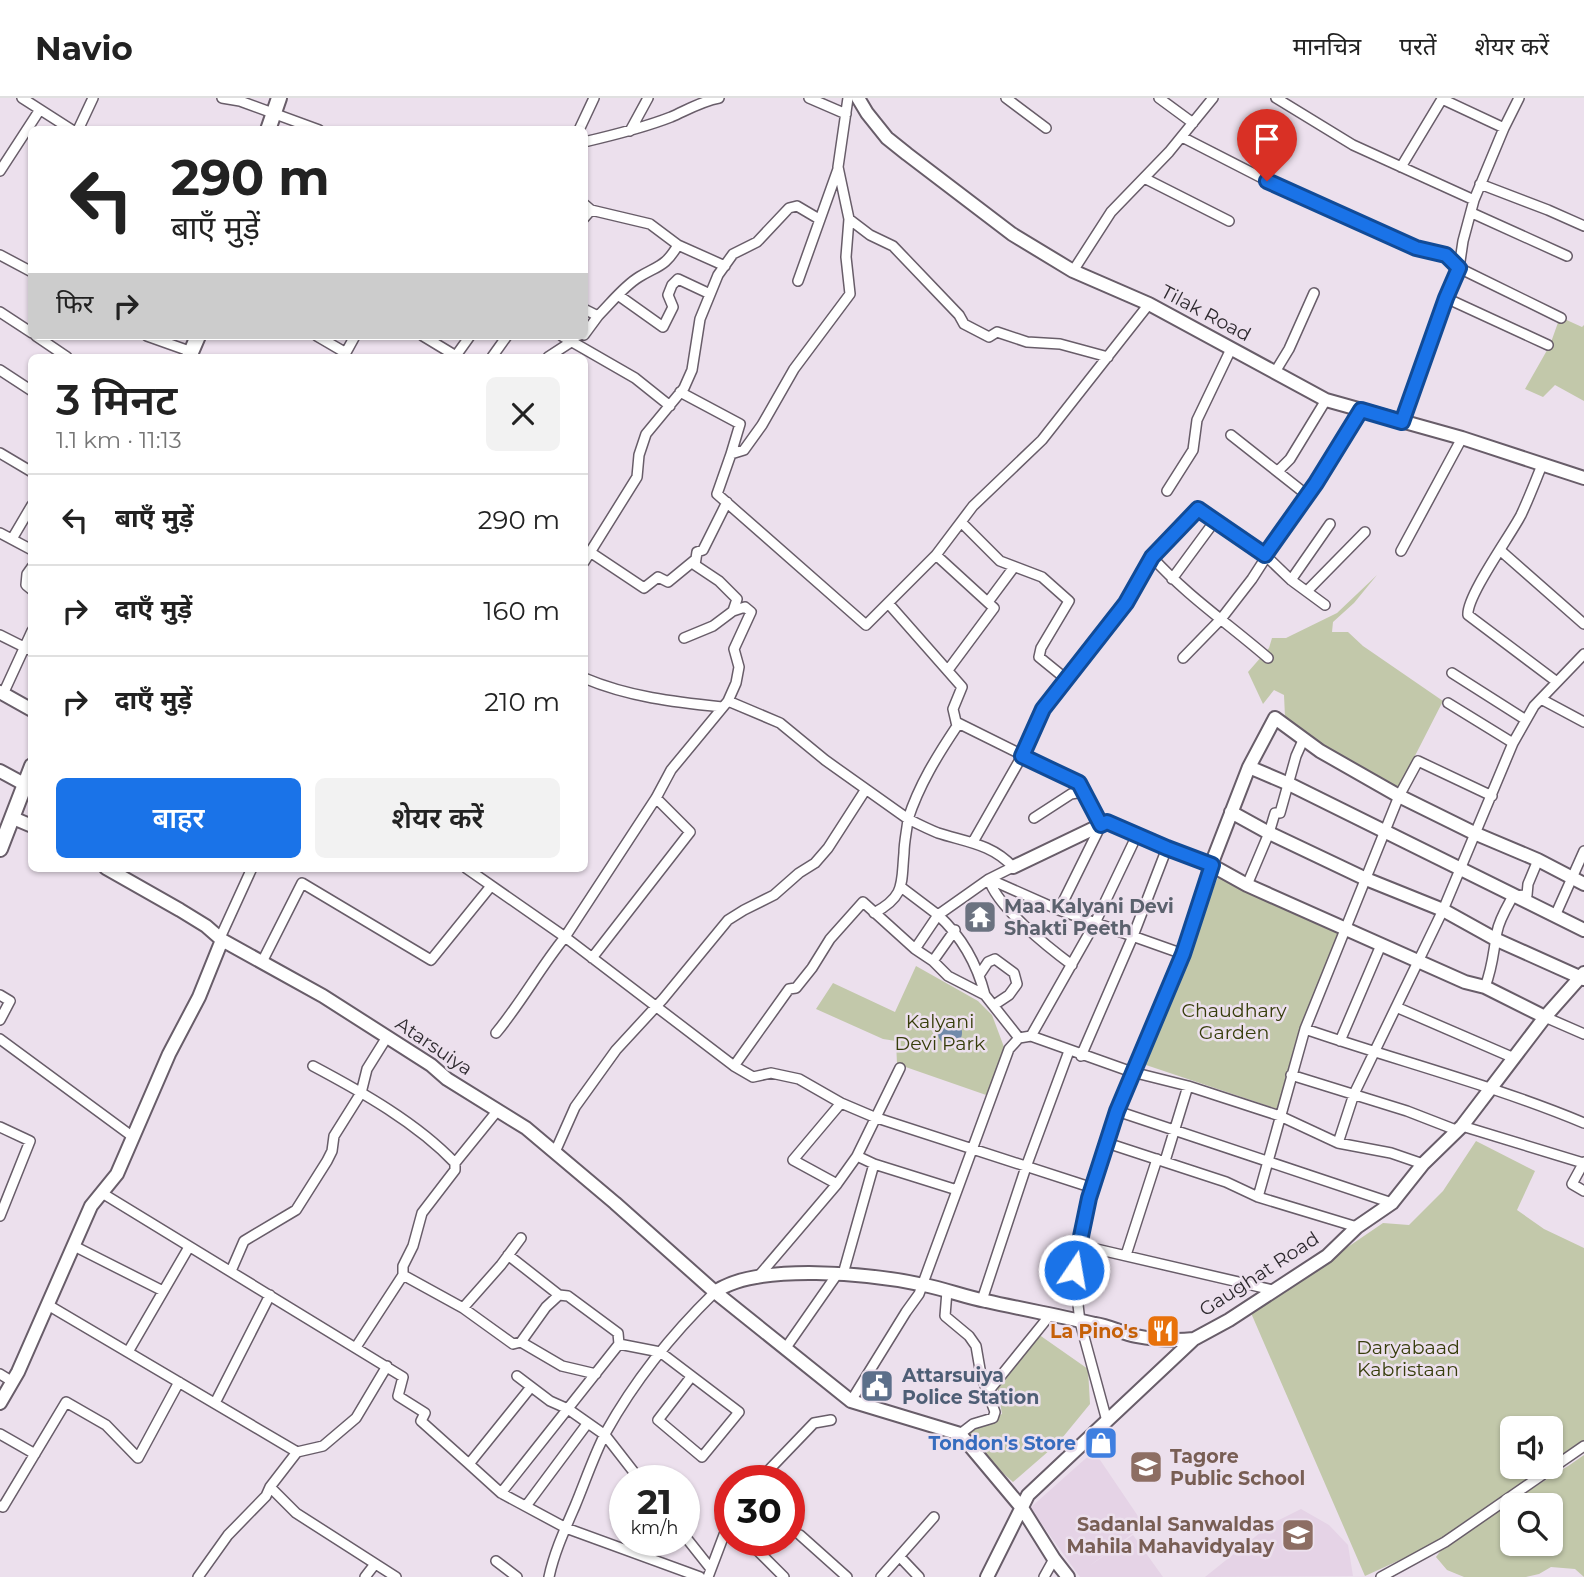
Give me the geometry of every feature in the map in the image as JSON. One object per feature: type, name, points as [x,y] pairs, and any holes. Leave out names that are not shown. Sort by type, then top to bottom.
[{"type":"main road","points":[[270,126],[279,98]]},
{"type":"main road","points":[[0,849],[6,815],[28,775]]},
{"type":"street","points":[[22,98],[38,111],[65,126]]},
{"type":"street","points":[[80,126],[93,98]]},
{"type":"street","points":[[222,98],[240,101],[307,126]]},
{"type":"street","points":[[581,126],[594,98]]},
{"type":"street","points":[[630,131],[648,98]]},
{"type":"street","points":[[588,141],[630,131],[719,98]]},
{"type":"street","points":[[809,98],[846,114]]},
{"type":"street","points":[[798,281],[838,167],[848,98]]},
{"type":"street","name":"Tilak Road","points":[[858,98],[887,138],[1012,234],[1073,271],[1149,304],[1326,400],[1462,438],[1584,478]]},
{"type":"street","points":[[1006,98],[1046,128]]},
{"type":"street","points":[[1159,98],[1192,124]]},
{"type":"street","points":[[1073,271],[1111,212],[1182,137],[1213,98]]},
{"type":"street","points":[[1276,98],[1353,145],[1474,200]]},
{"type":"street","points":[[1402,422],[1459,268],[1474,200],[1519,98]]},
{"type":"street","points":[[1401,167],[1442,99],[1504,128]]},
{"type":"street","points":[[28,126],[38,111]]},
{"type":"street","points":[[0,171],[28,127]]},
{"type":"street","points":[[1182,137],[1307,201],[1332,209],[1416,248],[1446,255],[1459,268],[1561,318]]},
{"type":"street","points":[[731,454],[744,450],[762,425],[794,369],[850,294],[846,257],[849,219],[838,167]]},
{"type":"street","points":[[1144,178],[1229,221]]},
{"type":"street","points":[[1480,184],[1584,226]]},
{"type":"street","points":[[588,555],[637,477],[639,455],[646,433],[680,392],[692,370],[700,319],[710,294],[733,254],[757,242],[789,208],[797,206],[819,219]]},
{"type":"street","points":[[588,207],[650,224],[678,245],[725,266]]},
{"type":"street","points":[[1472,214],[1567,256]]},
{"type":"street","points":[[849,219],[870,235],[893,246],[971,328],[989,337],[997,332],[1027,342],[1070,346],[1108,358]]},
{"type":"street","points":[[588,330],[618,295],[639,277],[655,270],[671,257],[678,245]]},
{"type":"street","points":[[0,255],[28,270]]},
{"type":"street","points":[[618,295],[663,327],[673,307],[668,295],[678,279],[710,294]]},
{"type":"street","points":[[1275,372],[1289,349],[1314,293]]},
{"type":"street","points":[[1446,298],[1548,345]]},
{"type":"street","points":[[680,392],[740,424],[717,494],[866,625],[936,555],[973,506],[1042,440],[1149,304]]},
{"type":"street","points":[[588,311],[598,316]]},
{"type":"street","points":[[0,312],[28,331]]},
{"type":"street","points":[[42,340],[62,354]]},
{"type":"street","points":[[157,340],[191,354]]},
{"type":"street","points":[[323,340],[344,354]]},
{"type":"street","points":[[429,340],[450,354]]},
{"type":"street","points":[[568,340],[635,377],[670,405]]},
{"type":"street","points":[[554,354],[578,340]]},
{"type":"street","points":[[1167,491],[1193,450],[1197,420],[1231,349]]},
{"type":"street","points":[[0,370],[28,388]]},
{"type":"street","points":[[1278,471],[1290,459],[1326,400]]},
{"type":"street","points":[[1183,658],[1221,619],[1252,579],[1361,410]]},
{"type":"street","points":[[1231,435],[1307,495]]},
{"type":"street","points":[[1401,551],[1462,438]]},
{"type":"street","points":[[0,453],[28,470]]},
{"type":"street","points":[[1542,464],[1528,500],[1467,609],[1468,615],[1557,682]]},
{"type":"street","points":[[727,502],[703,550],[697,552],[695,565],[719,581],[737,599],[733,611]]},
{"type":"street","points":[[973,842],[1022,756],[1043,709],[1126,603],[1152,557],[1198,509],[1265,555],[1291,580],[1325,605]]},
{"type":"street","points":[[12,539],[28,512]]},
{"type":"street","points":[[961,522],[1000,561],[1042,577],[1069,601],[1041,648],[1039,657],[1066,679]]},
{"type":"street","points":[[1172,579],[1214,522]]},
{"type":"street","points":[[1291,580],[1330,524]]},
{"type":"street","points":[[1307,591],[1366,532]]},
{"type":"street","points":[[0,533],[28,548]]},
{"type":"street","points":[[1501,551],[1584,624]]},
{"type":"street","points":[[590,552],[644,588],[658,577],[668,582],[696,559]]},
{"type":"street","points":[[936,555],[994,608],[948,670]]},
{"type":"street","points":[[1152,557],[1172,579],[1268,658]]},
{"type":"street","points":[[988,602],[1014,568]]},
{"type":"street","points":[[874,913],[882,909],[901,887],[908,819],[915,796],[957,726],[953,709],[962,687],[888,603]]},
{"type":"street","points":[[496,1033],[516,1009],[565,937],[656,798],[671,770],[725,704],[736,683],[739,667],[734,649],[751,612],[745,607],[733,611],[713,626],[684,638]]},
{"type":"street","points":[[0,635],[28,650],[2,693],[28,708]]},
{"type":"street","points":[[1338,1143],[1354,1094],[1443,910],[1513,743],[1541,699],[1584,654]]},
{"type":"street","points":[[1452,673],[1526,720]]},
{"type":"street","points":[[588,680],[604,687],[652,699],[725,704],[779,723],[908,819],[939,833],[973,842],[1000,855],[1013,867]]},
{"type":"street","points":[[1541,699],[1584,722]]},
{"type":"street","points":[[1448,703],[1513,743]]},
{"type":"street","points":[[1107,1420],[1080,1322],[1074,1270],[1079,1245],[1117,1111],[1183,954],[1212,865],[1249,767],[1275,718],[1320,751],[1399,796],[1578,881]]},
{"type":"street","points":[[956,722],[1079,783],[1101,825]]},
{"type":"street","points":[[1247,885],[1269,833],[1272,818],[1275,813],[1280,813],[1296,756],[1304,738]]},
{"type":"street","points":[[1258,1198],[1305,1029],[1399,796],[1418,761],[1492,796]]},
{"type":"street","points":[[1249,767],[1289,784],[1584,930]]},
{"type":"street","points":[[0,771],[24,784]]},
{"type":"street","points":[[555,1152],[575,1107],[616,1049],[728,920],[774,895],[815,863],[828,848],[866,789]]},
{"type":"street","points":[[1034,818],[1071,794],[1083,792]]},
{"type":"street","points":[[592,958],[690,832],[656,798]]},
{"type":"street","points":[[1231,812],[1366,880],[1443,910],[1497,940],[1582,976]]},
{"type":"street","points":[[6,815],[28,824]]},
{"type":"street","points":[[915,948],[939,915],[989,879],[1107,822],[1212,865],[1247,885],[1465,982],[1485,987],[1584,1034]]},
{"type":"street","points":[[1059,910],[1101,825]]},
{"type":"street","points":[[1031,1036],[1072,965],[1137,835]]},
{"type":"street","points":[[1081,1056],[1133,936],[1167,848]]},
{"type":"street","points":[[1555,916],[1578,881],[1584,851]]},
{"type":"street","points":[[1513,896],[1527,895],[1528,884],[1538,860]]},
{"type":"street","name":"Atarsuiya","points":[[113,872],[189,915],[221,939],[323,996],[526,1128],[715,1292],[851,1401]]},
{"type":"street","points":[[0,1403],[13,1382],[91,1206],[117,1174],[169,1054],[198,997],[250,872]]},
{"type":"street","points":[[472,872],[565,937],[734,1066],[753,1077],[771,1073],[799,1079],[841,1103],[874,1117],[1093,1188]]},
{"type":"street","points":[[989,879],[1059,910],[1183,954]]},
{"type":"street","points":[[989,879],[992,891],[1038,940],[1072,965]]},
{"type":"street","points":[[262,962],[302,883],[431,960],[491,886]]},
{"type":"street","points":[[901,887],[955,930],[980,974],[985,995]]},
{"type":"street","points":[[1485,987],[1494,964],[1496,935],[1513,896]]},
{"type":"street","points":[[734,1066],[789,989],[796,988],[830,939],[863,902],[948,976],[985,995],[1019,1038]]},
{"type":"street","points":[[933,961],[955,930]]},
{"type":"street","points":[[1340,1041],[1381,945]]},
{"type":"street","points":[[980,974],[988,962],[995,959],[1014,973],[1017,984],[1009,995],[994,1005]]},
{"type":"street","name":"Gaughat Road","points":[[987,1577],[1028,1495],[1194,1339],[1229,1320],[1326,1256],[1357,1227],[1392,1203],[1423,1164],[1459,1128],[1545,1017],[1582,976]]},
{"type":"street","points":[[0,995],[10,1001],[0,1020]]},
{"type":"street","points":[[1396,1007],[1514,1058]]},
{"type":"street","points":[[1305,1029],[1492,1088],[1584,1124]]},
{"type":"street","points":[[1068,1577],[1022,1508],[960,1434],[851,1401],[919,1294],[1010,1049],[1019,1038],[1031,1036],[1081,1056],[1188,1086],[1280,1116],[1338,1143],[1391,1153],[1423,1164]]},
{"type":"street","points":[[231,1271],[244,1241],[296,1210],[327,1161],[332,1151],[334,1136],[361,1093],[367,1069],[387,1037]]},
{"type":"street","points":[[0,1039],[133,1137]]},
{"type":"street","points":[[982,1300],[1026,1167],[1069,1051]]},
{"type":"street","points":[[313,1066],[361,1093],[434,1141],[455,1163]]},
{"type":"street","points":[[757,1278],[837,1184],[857,1156],[900,1068]]},
{"type":"street","points":[[1291,1075],[1459,1128],[1584,1162],[1572,1184],[1584,1191]]},
{"type":"street","points":[[1126,1255],[1175,1129],[1188,1086]]},
{"type":"street","points":[[837,1184],[793,1160],[841,1103]]},
{"type":"street","points":[[356,1347],[404,1275],[403,1266],[413,1246],[422,1213],[455,1170],[455,1163],[498,1110]]},
{"type":"street","points":[[1117,1111],[1392,1203]]},
{"type":"street","points":[[0,1127],[30,1141],[0,1216]]},
{"type":"street","points":[[1107,1143],[1226,1182],[1258,1198],[1357,1227]]},
{"type":"street","points":[[857,1156],[874,1164],[957,1190]]},
{"type":"street","points":[[785,1349],[841,1274],[874,1164]]},
{"type":"street","points":[[102,1193],[403,1377],[398,1396],[425,1413],[421,1422],[501,1493],[566,1528],[700,1577]]},
{"type":"street","points":[[463,1308],[521,1238]]},
{"type":"street","points":[[1079,1245],[1273,1290]]},
{"type":"street","points":[[74,1246],[163,1291]]},
{"type":"street","points":[[128,1352],[189,1247]]},
{"type":"street","points":[[501,1493],[620,1344],[618,1333],[568,1296],[559,1295],[508,1255]]},
{"type":"street","points":[[549,1577],[604,1435],[616,1415],[685,1321],[725,1285],[757,1278],[841,1274],[922,1284],[982,1300],[1097,1324],[1135,1336],[1159,1340],[1194,1339]]},
{"type":"street","points":[[404,1275],[463,1308],[513,1344],[521,1342],[546,1307],[559,1295]]},
{"type":"street","points":[[947,1291],[945,1316],[969,1336],[976,1346],[981,1375],[995,1412],[993,1418],[973,1424],[960,1434]]},
{"type":"street","points":[[215,1403],[270,1295]]},
{"type":"street","points":[[48,1305],[297,1452]]},
{"type":"street","points":[[988,1393],[1050,1315]]},
{"type":"street","points":[[521,1342],[562,1366],[596,1374]]},
{"type":"street","points":[[620,1344],[660,1352],[739,1412],[702,1457],[658,1420],[691,1377]]},
{"type":"street","points":[[198,1577],[228,1535],[266,1496],[270,1486],[297,1452],[323,1446],[356,1418],[387,1366]]},
{"type":"street","points":[[0,1374],[13,1382]]},
{"type":"street","points":[[517,1376],[550,1401],[568,1409],[604,1435],[628,1465]]},
{"type":"street","points":[[0,1506],[3,1507],[66,1402],[106,1425],[138,1458],[179,1382]]},
{"type":"street","points":[[470,1464],[531,1387]]},
{"type":"street","points":[[774,1465],[814,1423],[831,1420]]},
{"type":"street","points":[[526,1506],[587,1424]]},
{"type":"street","points":[[0,1434],[35,1454]]},
{"type":"street","points":[[1381,1577],[1445,1542],[1584,1446]]},
{"type":"street","points":[[270,1486],[296,1513],[396,1577]]},
{"type":"street","points":[[881,1577],[934,1517]]},
{"type":"street","points":[[805,1539],[847,1577]]},
{"type":"street","points":[[698,1556],[709,1573]]},
{"type":"street","points":[[709,1573],[715,1556]]},
{"type":"street","points":[[763,1556],[784,1577]]},
{"type":"street","points":[[900,1557],[919,1577]]},
{"type":"street","points":[[1044,1577],[1054,1559]]},
{"type":"street","points":[[496,1561],[517,1577]]},
{"type":"street","points":[[365,1577],[375,1564]]},
{"type":"shaded area","points":[[1094,1451],[1144,1525],[1088,1567],[1133,1535],[1163,1577],[1080,1577],[1030,1508]]},
{"type":"shaded area","name":"Sadanlal Sanwaldas Mahila Mahavidyalay","points":[[1301,1509],[1329,1525],[1348,1545],[1353,1576],[1205,1577],[1271,1524]]},
{"type":"green space","points":[[1560,317],[1582,327],[1584,325],[1584,401],[1555,385],[1543,397],[1525,389],[1550,345]]},
{"type":"green space","points":[[1377,575],[1354,603],[1333,622],[1332,632],[1348,632],[1363,646],[1443,701],[1397,791],[1347,763],[1285,717],[1284,695],[1274,690],[1263,704],[1248,672],[1269,648],[1272,638],[1286,638],[1337,613]]},
{"type":"green space","name":"Chaudhary Garden","points":[[1218,877],[1339,930],[1277,1109],[1140,1063]]},
{"type":"green space","name":"Kalyani Devi Park","points":[[916,966],[978,1001],[992,1015],[1004,1047],[989,1096],[897,1064],[896,1041],[883,1039],[816,1009],[833,983],[895,1012]]},
{"type":"green space","name":"Daryabaad Kabristaan","points":[[1476,1141],[1535,1171],[1517,1210],[1544,1229],[1584,1248],[1584,1447],[1563,1460],[1563,1416],[1500,1416],[1500,1479],[1534,1479],[1512,1493],[1500,1493],[1500,1501],[1424,1549],[1365,1576],[1251,1313],[1383,1223],[1409,1225],[1443,1191]]},
{"type":"green space","points":[[1038,1334],[1088,1369],[1090,1404],[1058,1443],[1013,1482],[980,1453],[969,1432],[1002,1414],[997,1385]]},
{"type":"green space","points":[[1584,1455],[1584,1577],[1575,1569],[1551,1567],[1526,1577],[1464,1577],[1447,1570],[1436,1557],[1458,1536],[1500,1508],[1500,1556],[1563,1556],[1563,1493],[1524,1493],[1546,1479],[1563,1479],[1563,1468]]},
{"type":"water","points":[[950,1021],[958,1025],[962,1033],[958,1041],[950,1045],[942,1041],[938,1033],[942,1025]]},
{"type":"place","name":"Maa Kalyani Devi Shakti Peeth","points":[[980,917]]},
{"type":"place","name":"La Pino's","points":[[1163,1331]]},
{"type":"place","name":"Attarsuiya Police Station","points":[[877,1386]]},
{"type":"place","name":"Tondon's Store","points":[[1101,1443]]},
{"type":"place","name":"Tagore Public School","points":[[1146,1467]]},
{"type":"place","name":"Sadanlal Sanwaldas Mahila Mahavidyalay","points":[[1298,1535]]},
{"type":"route","points":[[1074,1270],[1089,1198],[1117,1111],[1183,954],[1212,865],[1107,822],[1101,825],[1079,783],[1022,756],[1043,709],[1126,603],[1152,557],[1198,509],[1265,555],[1316,483],[1361,410],[1402,422],[1459,268],[1446,255],[1416,248],[1267,181]]}]
